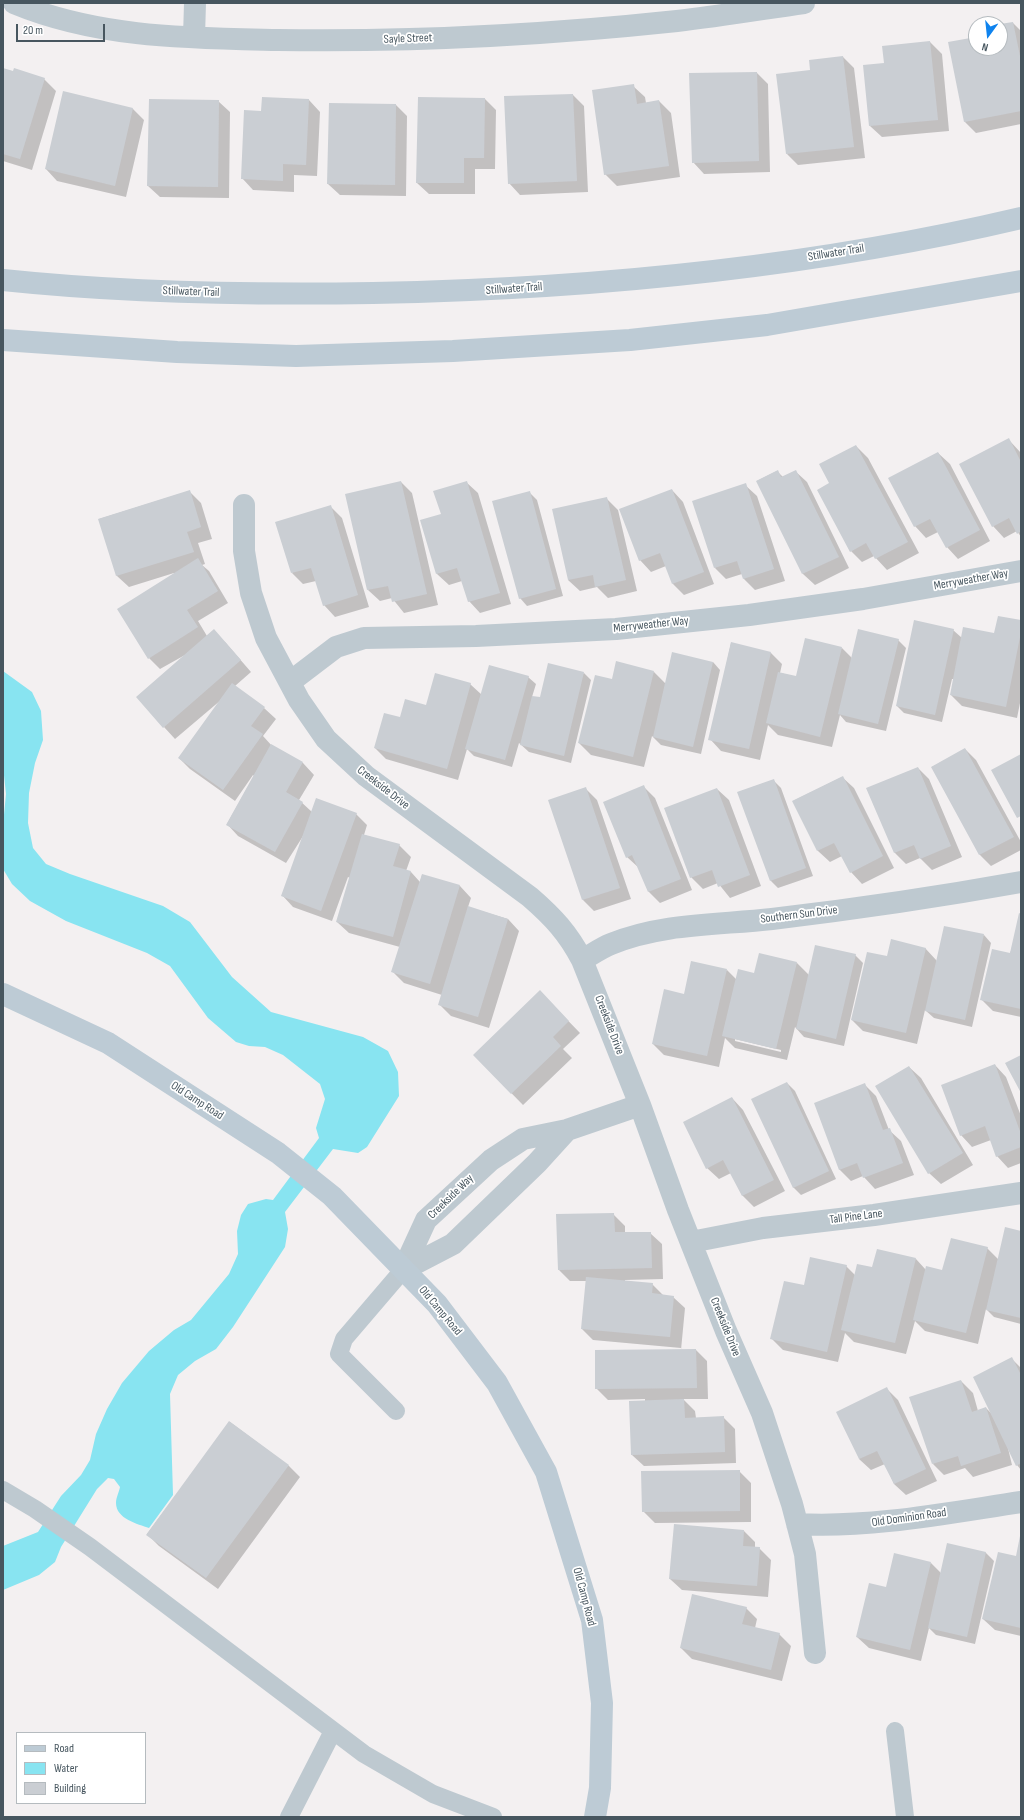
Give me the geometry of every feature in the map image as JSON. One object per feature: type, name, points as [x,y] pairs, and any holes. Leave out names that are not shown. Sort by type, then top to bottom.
[{"type":"main road","name":"Stillwater Trail","points":[[3,280],[128,290],[272,295],[486,291],[592,284],[696,274],[905,242],[1021,218]]},
{"type":"main road","points":[[3,340],[177,352],[296,356],[453,351],[630,340],[768,325],[1021,281]]},
{"type":"main road","name":"Old Camp Road","points":[[3,994],[108,1043],[278,1153],[332,1196],[437,1304],[497,1383],[546,1472],[592,1620],[602,1704],[600,1788],[595,1817]]},
{"type":"street","name":"Sayle Street","points":[[14,3],[34,11],[84,25],[132,34],[361,41],[513,35],[678,20],[804,3]]},
{"type":"street","points":[[194,37],[195,3]]},
{"type":"street","name":"Creekside Drive","points":[[244,505],[244,551],[251,593],[266,638],[299,700],[326,739],[366,776],[536,902],[554,918],[574,945],[582,960],[640,1105],[726,1331],[762,1414],[805,1554],[815,1653]]},
{"type":"street","name":"Merryweather Way","points":[[290,682],[336,647],[364,638],[476,636],[632,627],[749,615],[863,599],[1021,571]]},
{"type":"street","name":"Southern Sun Drive","points":[[582,960],[610,944],[639,935],[676,928],[772,919],[931,898],[1021,882]]},
{"type":"street","name":"Creekside Way","points":[[403,1270],[426,1220],[491,1160],[523,1140],[567,1130],[640,1105]]},
{"type":"street","name":"Creekside Way","points":[[403,1270],[453,1244],[537,1163],[567,1130]]},
{"type":"street","name":"Tall Pine Lane","points":[[691,1242],[763,1228],[874,1215],[1021,1193]]},
{"type":"street","name":"Old Dominion Road","points":[[797,1524],[834,1526],[872,1524],[1021,1502]]},
{"type":"lane","points":[[396,1411],[339,1354],[344,1339],[403,1270]]},
{"type":"lane","points":[[3,1490],[35,1509],[90,1547],[364,1754],[434,1794],[493,1817]]},
{"type":"lane","points":[[289,1817],[333,1731]]},
{"type":"lane","points":[[895,1731],[905,1817]]},
{"type":"water","points":[[3,671],[32,692],[41,711],[43,740],[35,763],[29,793],[28,823],[33,848],[46,864],[70,874],[163,906],[190,922],[232,977],[271,1012],[363,1037],[388,1051],[398,1072],[399,1096],[367,1147],[358,1153],[333,1149],[285,1212],[288,1229],[285,1247],[233,1327],[216,1349],[195,1361],[178,1375],[170,1394],[173,1495],[149,1528],[128,1520],[120,1513],[117,1509],[116,1499],[120,1487],[114,1479],[108,1478],[97,1489],[61,1547],[55,1562],[39,1575],[3,1590],[3,1546],[38,1532],[61,1496],[81,1475],[90,1460],[96,1434],[107,1409],[122,1383],[149,1351],[174,1330],[191,1320],[229,1274],[238,1254],[237,1231],[241,1215],[248,1204],[266,1199],[273,1200],[319,1138],[316,1128],[325,1099],[320,1084],[283,1055],[265,1047],[249,1046],[236,1042],[208,1018],[170,966],[147,953],[66,921],[30,901],[12,884],[3,869],[3,825],[6,794],[3,766]]},
{"type":"building","points":[[1013,22],[1021,61],[1021,111],[964,122],[948,42],[968,38],[968,56],[1008,56],[1008,23]]},
{"type":"building","points":[[930,41],[938,120],[869,126],[863,65],[884,63],[882,46]]},
{"type":"building","points":[[843,56],[854,147],[786,154],[776,74],[810,70],[809,60]]},
{"type":"building","points":[[3,68],[13,71],[14,68],[45,78],[20,159],[3,154]]},
{"type":"building","points":[[757,72],[759,161],[692,163],[689,73]]},
{"type":"building","points":[[634,84],[637,104],[659,100],[669,166],[604,175],[592,90]]},
{"type":"building","points":[[63,91],[133,108],[115,186],[45,169]]},
{"type":"building","points":[[573,94],[577,181],[508,184],[504,96]]},
{"type":"building","points":[[262,97],[309,99],[306,165],[283,164],[283,181],[241,179],[244,110],[261,111]]},
{"type":"building","points":[[418,97],[485,98],[484,158],[464,158],[464,183],[416,183]]},
{"type":"building","points":[[149,99],[219,100],[218,187],[147,186]]},
{"type":"building","points":[[329,103],[396,104],[395,185],[327,184]]},
{"type":"building","points":[[1009,438],[1021,462],[1021,531],[1017,534],[1009,518],[992,527],[959,464]]},
{"type":"building","points":[[856,445],[908,542],[875,559],[866,543],[850,552],[817,490],[829,483],[819,464]]},
{"type":"building","points":[[938,452],[980,530],[946,548],[930,519],[914,527],[888,478]]},
{"type":"building","points":[[778,470],[781,477],[796,470],[839,557],[802,574],[756,481]]},
{"type":"building","points":[[401,481],[427,594],[392,602],[388,586],[367,590],[345,494]]},
{"type":"building","points":[[467,481],[500,593],[468,602],[457,568],[436,574],[420,520],[441,514],[433,491]]},
{"type":"building","points":[[746,483],[774,569],[743,579],[737,561],[714,568],[692,501]]},
{"type":"building","points":[[672,489],[704,572],[672,584],[660,553],[639,561],[619,509]]},
{"type":"building","points":[[190,490],[201,527],[187,532],[194,552],[116,576],[98,519]]},
{"type":"building","points":[[530,491],[556,589],[519,599],[492,501]]},
{"type":"building","points":[[607,497],[626,580],[595,587],[593,575],[568,580],[552,509]]},
{"type":"building","points":[[331,505],[358,595],[323,606],[311,568],[291,573],[275,522]]},
{"type":"building","points":[[198,558],[218,591],[187,610],[198,627],[148,659],[117,609]]},
{"type":"building","points":[[998,616],[1021,620],[1021,632],[1006,707],[950,695],[963,627],[994,633]]},
{"type":"building","points":[[914,620],[954,629],[935,715],[896,706]]},
{"type":"building","points":[[214,629],[241,660],[163,728],[136,697]]},
{"type":"building","points":[[858,629],[899,639],[878,724],[838,714]]},
{"type":"building","points":[[805,638],[842,647],[820,737],[766,723],[778,672],[796,676]]},
{"type":"building","points":[[731,642],[771,652],[749,749],[708,740]]},
{"type":"building","points":[[672,652],[713,662],[693,747],[653,737]]},
{"type":"building","points":[[616,661],[654,671],[633,757],[578,743],[595,675],[612,679]]},
{"type":"building","points":[[548,663],[584,672],[564,756],[520,745],[532,696],[540,697]]},
{"type":"building","points":[[489,665],[529,676],[505,760],[465,749]]},
{"type":"building","points":[[435,673],[471,683],[447,769],[374,748],[384,713],[400,717],[405,699],[426,705]]},
{"type":"building","points":[[232,683],[265,707],[251,726],[263,734],[223,790],[178,758]]},
{"type":"building","points":[[271,744],[303,762],[286,792],[303,802],[275,852],[226,825]]},
{"type":"building","points":[[965,748],[1014,837],[979,855],[931,767]]},
{"type":"building","points":[[1021,754],[1021,816],[1017,818],[991,770]]},
{"type":"building","points":[[918,767],[951,846],[920,859],[914,845],[894,853],[866,788]]},
{"type":"building","points":[[843,776],[883,856],[850,873],[834,843],[817,851],[792,801]]},
{"type":"building","points":[[774,779],[806,868],[770,881],[737,792]]},
{"type":"building","points":[[644,785],[681,879],[648,892],[632,855],[626,858],[603,802]]},
{"type":"building","points":[[586,787],[620,888],[582,900],[548,800]]},
{"type":"building","points":[[717,788],[750,875],[718,887],[712,870],[690,878],[664,808]]},
{"type":"building","points":[[316,798],[357,813],[321,911],[281,896]]},
{"type":"building","points":[[362,834],[400,844],[393,866],[411,871],[393,937],[336,922]]},
{"type":"building","points":[[422,874],[460,885],[430,984],[391,972]]},
{"type":"building","points":[[468,906],[508,919],[478,1017],[438,1005]]},
{"type":"building","points":[[1019,913],[1021,914],[1021,1009],[980,1000],[992,949],[1010,953]]},
{"type":"building","points":[[944,926],[984,934],[965,1020],[925,1011]]},
{"type":"building","points":[[891,939],[926,948],[906,1033],[851,1020],[867,952],[887,956]]},
{"type":"building","points":[[815,945],[856,954],[836,1039],[796,1029]]},
{"type":"building","points":[[759,953],[797,962],[776,1049],[722,1036],[738,969],[754,973]]},
{"type":"building","points":[[691,961],[727,969],[707,1056],[652,1044],[664,989],[684,994]]},
{"type":"building","points":[[540,990],[569,1021],[553,1037],[561,1046],[511,1094],[473,1055]]},
{"type":"building","points":[[1021,1055],[1021,1093],[1005,1063]]},
{"type":"building","points":[[995,1064],[1021,1134],[1021,1147],[996,1157],[985,1126],[960,1136],[941,1085]]},
{"type":"building","points":[[909,1066],[963,1153],[928,1174],[875,1086]]},
{"type":"building","points":[[787,1082],[829,1171],[793,1188],[751,1099]]},
{"type":"building","points":[[865,1083],[883,1130],[890,1128],[903,1163],[863,1178],[857,1163],[839,1170],[814,1103]]},
{"type":"building","points":[[732,1097],[774,1180],[742,1196],[723,1160],[706,1169],[683,1122]]},
{"type":"building","points":[[614,1213],[615,1232],[651,1232],[652,1268],[558,1270],[556,1214]]},
{"type":"building","points":[[1005,1227],[1021,1231],[1021,1318],[986,1310]]},
{"type":"building","points":[[951,1238],[988,1247],[966,1333],[913,1320],[926,1266],[942,1270]]},
{"type":"building","points":[[877,1249],[916,1258],[895,1343],[841,1330],[857,1264],[872,1267]]},
{"type":"building","points":[[810,1257],[847,1265],[827,1352],[770,1339],[784,1281],[804,1285]]},
{"type":"building","points":[[586,1277],[653,1283],[652,1293],[674,1296],[670,1337],[581,1329]]},
{"type":"building","points":[[696,1349],[697,1388],[595,1389],[595,1350]]},
{"type":"building","points":[[1012,1357],[1021,1375],[1021,1463],[1016,1466],[973,1377]]},
{"type":"building","points":[[961,1380],[972,1412],[986,1407],[1001,1453],[961,1466],[958,1456],[932,1464],[909,1397]]},
{"type":"building","points":[[887,1387],[926,1469],[894,1484],[877,1451],[859,1459],[836,1412]]},
{"type":"building","points":[[684,1399],[685,1418],[724,1416],[725,1452],[631,1455],[629,1401]]},
{"type":"building","points":[[229,1421],[289,1465],[206,1578],[146,1535]]},
{"type":"building","points":[[740,1470],[740,1511],[642,1512],[641,1471]]},
{"type":"building","points":[[674,1524],[744,1530],[743,1546],[760,1547],[757,1586],[669,1579]]},
{"type":"building","points":[[1020,1536],[1021,1628],[982,1619],[998,1552],[1016,1556]]},
{"type":"building","points":[[947,1543],[986,1552],[967,1637],[928,1628]]},
{"type":"building","points":[[894,1553],[931,1562],[910,1650],[856,1637],[869,1583],[886,1587]]},
{"type":"building","points":[[692,1594],[747,1607],[742,1624],[780,1633],[771,1670],[680,1648]]}]
